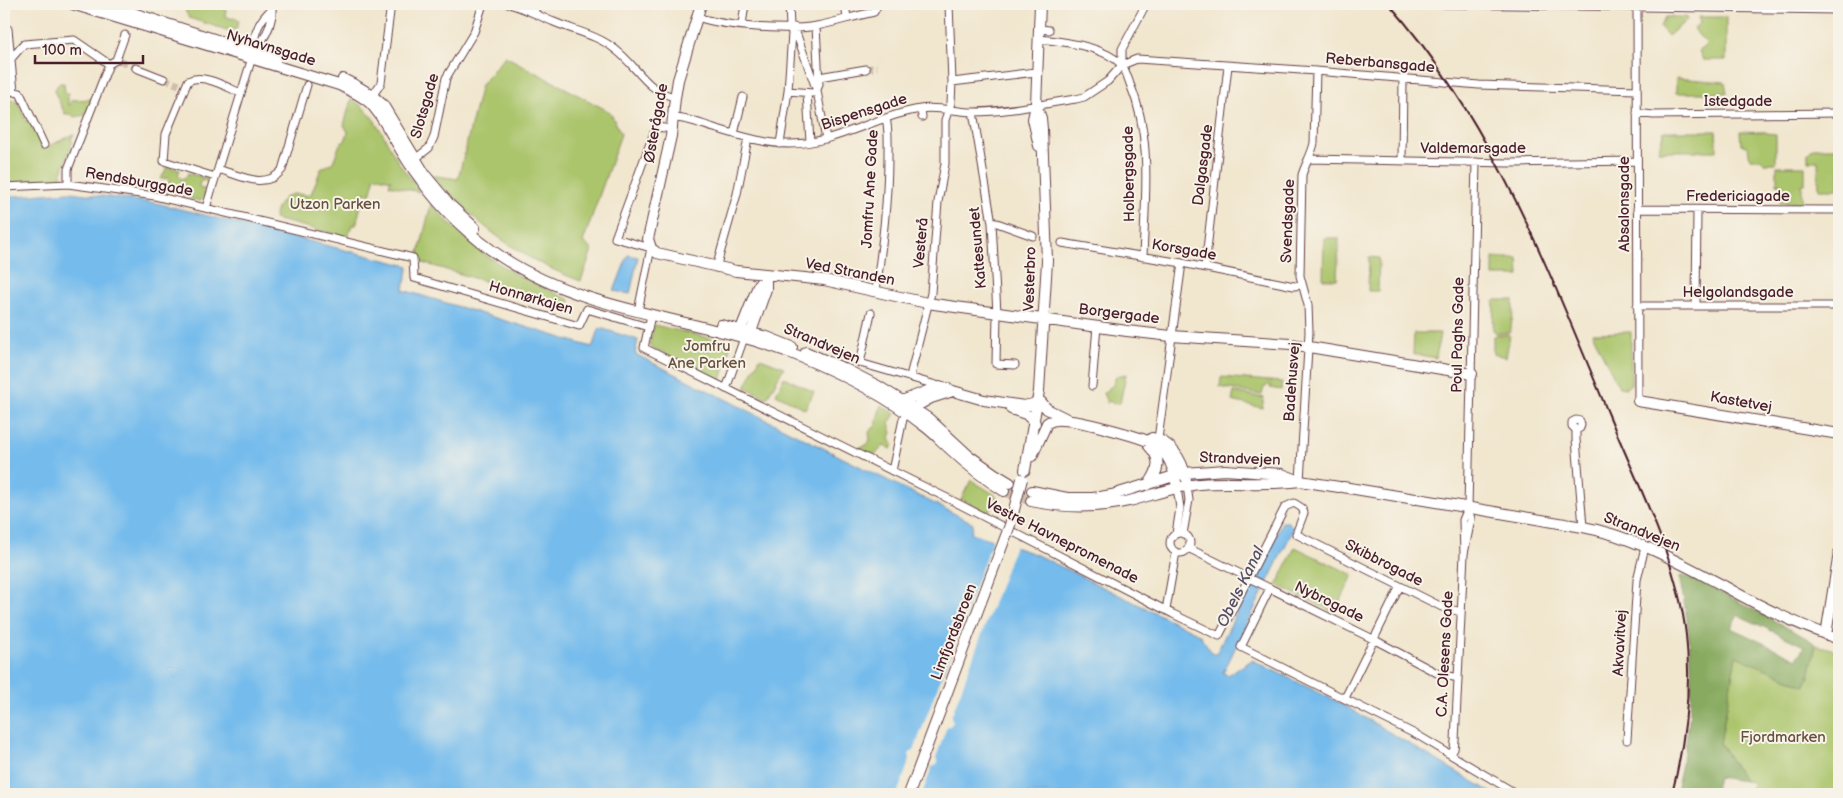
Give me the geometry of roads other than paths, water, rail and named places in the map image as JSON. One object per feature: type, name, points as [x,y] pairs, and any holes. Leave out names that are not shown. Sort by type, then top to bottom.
[{"type":"street","name":"Nyhavnsgade","points":[[72,4],[357,85],[373,95],[383,105],[424,178]]},
{"type":"street","name":"Nyhavnsgade","points":[[105,4],[253,54],[339,85],[361,96],[382,117],[408,163],[424,178]]},
{"type":"street","points":[[373,95],[381,84],[392,4]]},
{"type":"street","name":"Slotsgade","points":[[415,159],[429,148],[434,137],[446,78],[474,32],[483,4]]},
{"type":"street","points":[[508,4],[604,42],[623,56],[649,84],[659,91],[675,97]]},
{"type":"street","points":[[534,13],[537,4]]},
{"type":"street","name":"Østerågade","points":[[651,248],[648,239],[673,124],[675,97],[701,4]]},
{"type":"street","points":[[742,26],[745,4]]},
{"type":"street","points":[[780,144],[788,91],[792,33],[789,4]]},
{"type":"street","points":[[845,4],[847,18]]},
{"type":"street","points":[[698,17],[719,23],[742,26],[816,26],[874,12],[878,4]]},
{"type":"street","name":"Vesterå","points":[[910,376],[931,293],[937,212],[945,164],[945,120],[949,111],[952,82],[949,4]]},
{"type":"street","name":"Vesterbro","points":[[1024,475],[1038,424],[1047,261],[1042,129],[1041,118],[1036,105],[1036,72],[1042,33],[1040,4]]},
{"type":"street","points":[[1122,65],[1122,49],[1146,4]]},
{"type":"street","points":[[1444,4],[1759,7],[1839,10]]},
{"type":"street","name":"Absalonsgade","points":[[1637,6],[1638,401]]},
{"type":"street","name":"Rendsburggade","points":[[206,208],[253,54],[253,38],[263,17],[272,7]]},
{"type":"street","name":"Rendsburggade","points":[[253,54],[263,42],[272,19],[272,7]]},
{"type":"street","points":[[816,26],[819,77],[817,91]]},
{"type":"street","points":[[792,27],[817,91],[826,139]]},
{"type":"street","points":[[8,29],[7,61],[14,92],[20,93],[44,144]]},
{"type":"street","points":[[1042,33],[1113,58],[1122,65]]},
{"type":"street","points":[[7,61],[24,44],[74,40],[109,64],[119,61],[124,38]]},
{"type":"street","name":"Reberbansgade","points":[[1122,65],[1137,59],[1316,71],[1479,85],[1637,90]]},
{"type":"street","name":"Rendsburggade","points":[[68,184],[68,169],[109,64]]},
{"type":"street","name":"Bispensgade","points":[[673,124],[692,121],[748,138],[780,144],[810,142],[826,139],[886,118],[922,108],[973,112],[994,111],[1084,96],[1108,81],[1122,65]]},
{"type":"street","name":"Holbergsgade","points":[[1122,65],[1136,97],[1142,119],[1146,164],[1143,257]]},
{"type":"street","name":"Dalgasgade","points":[[1205,267],[1228,66]]},
{"type":"street","points":[[136,68],[164,79]]},
{"type":"street","points":[[819,77],[866,69]]},
{"type":"street","name":"Svendsgade","points":[[1301,285],[1302,175],[1314,143],[1316,71]]},
{"type":"street","points":[[952,82],[1036,72]]},
{"type":"street","name":"Rendsburggade","points":[[214,180],[164,161],[166,134],[181,86],[188,80],[198,78],[220,84],[241,93]]},
{"type":"street","points":[[1402,161],[1403,78]]},
{"type":"street","points":[[218,169],[258,181],[272,179],[282,170],[307,86]]},
{"type":"street","points":[[788,91],[817,91]]},
{"type":"street","points":[[807,92],[810,142]]},
{"type":"street","points":[[734,134],[743,96]]},
{"type":"street","points":[[922,108],[922,117]]},
{"type":"street","name":"Kattesundet","points":[[973,112],[992,223],[997,313],[996,364],[1015,364]]},
{"type":"street","name":"Istedgade","points":[[1637,113],[1653,115],[1839,114]]},
{"type":"street","points":[[809,120],[821,118]]},
{"type":"street","name":"Jomfru Ane Gade","points":[[876,291],[886,204],[888,125],[886,118]]},
{"type":"street","points":[[638,309],[651,248],[615,238],[656,127],[673,124]]},
{"type":"street","points":[[716,268],[737,194],[748,138]]},
{"type":"street","name":"Valdemarsgade","points":[[1309,159],[1476,162],[1637,161]]},
{"type":"street","name":"Poul Paghs Gade","points":[[1468,508],[1476,162]]},
{"type":"street","name":"Strandvejen","points":[[424,178],[463,217],[501,248],[537,270],[593,295],[638,309],[745,333],[841,375],[929,419],[968,455],[995,474],[1007,487]]},
{"type":"street","name":"Rendsburggade","points":[[4,188],[68,184],[155,196],[413,258]]},
{"type":"street","name":"Fredericiagade","points":[[1637,209],[1839,210]]},
{"type":"street","points":[[1696,306],[1697,210]]},
{"type":"street","points":[[992,223],[997,223],[1033,236]]},
{"type":"street","name":"Korsgade","points":[[1062,243],[1205,267],[1294,286],[1301,285]]},
{"type":"street","name":"Ved Stranden","points":[[651,248],[667,257],[716,268],[824,280],[927,303]]},
{"type":"street","name":"Honnørkajen","points":[[413,258],[414,278],[579,326],[587,309],[648,327]]},
{"type":"street","points":[[1158,439],[1182,263]]},
{"type":"street","points":[[726,389],[745,333],[758,286],[766,274]]},
{"type":"street","name":"Badehusvej","points":[[1300,481],[1308,347],[1308,305],[1301,285]]},
{"type":"street","name":"Borgergade","points":[[927,303],[1171,336],[1291,344],[1308,347]]},
{"type":"street","name":"Helgolandsgade","points":[[1638,306],[1839,306]]},
{"type":"street","name":"Strandvejen","points":[[638,309],[650,315],[772,338],[837,365],[878,386],[902,402],[909,410]]},
{"type":"street","points":[[871,314],[860,363],[910,376],[1026,414],[1035,423]]},
{"type":"street","points":[[648,327],[650,315]]},
{"type":"street","points":[[1092,386],[1097,326]]},
{"type":"street","name":"Vestre Havnepromenade","points":[[648,327],[644,348],[1220,636],[1250,578]]},
{"type":"street","points":[[1308,347],[1472,374]]},
{"type":"street","points":[[902,402],[935,388],[948,389]]},
{"type":"street","points":[[892,471],[903,419],[909,410],[948,389]]},
{"type":"street","points":[[984,400],[1024,406],[1039,398],[1047,409],[1068,420],[1136,437],[1158,446],[1172,467],[1180,474]]},
{"type":"street","name":"Vesterbro","points":[[1024,475],[1039,398]]},
{"type":"street","name":"Kastetvej","points":[[1638,401],[1839,434]]},
{"type":"street","points":[[1024,475],[1048,423],[1052,420],[1068,420]]},
{"type":"street","points":[[1576,430],[1583,527]]},
{"type":"street","points":[[1136,437],[1158,439],[1170,448],[1180,474],[1182,487],[1180,534]]},
{"type":"street","points":[[1136,437],[1156,454],[1158,462],[1153,478],[1148,485]]},
{"type":"street","name":"Strandvejen","points":[[1300,481],[1282,484],[1218,484],[1182,487],[1129,501],[1091,508],[1070,507],[1031,496],[1093,498],[1112,495],[1180,474],[1225,470],[1282,474],[1300,481],[1583,527],[1610,533],[1645,547],[1826,635],[1839,639]]},
{"type":"street","name":"Limfjordsbroen","points":[[909,794],[1010,524],[1024,475]]},
{"type":"street","name":"Skibbrogade","points":[[1250,578],[1285,507],[1289,504],[1298,504],[1302,508],[1304,517],[1296,534],[1442,607],[1461,612]]},
{"type":"street","name":"C.A. Olesens Gade","points":[[1451,754],[1455,741],[1464,554],[1463,517],[1468,508]]},
{"type":"street","points":[[1180,534],[1188,540],[1188,548],[1182,552],[1176,552],[1171,548],[1170,542],[1180,534]]},
{"type":"street","name":"Akvavitvej","points":[[1627,740],[1637,580],[1645,547]]},
{"type":"street","name":"Nybrogade","points":[[1188,548],[1374,639],[1438,673],[1458,678]]},
{"type":"street","points":[[1166,610],[1176,552]]},
{"type":"street","points":[[1826,635],[1839,553]]},
{"type":"street","points":[[1346,698],[1400,586]]},
{"type":"street","points":[[1268,587],[1241,647],[1419,736],[1518,794]]},
{"type":"water","points":[[70,192],[156,203],[409,266],[403,290],[592,347],[600,328],[638,340],[635,354],[973,523],[971,533],[1035,554],[1199,634],[1213,654],[1216,654],[1282,522],[1288,522],[1294,528],[1223,673],[1228,675],[1252,660],[1338,702],[1494,794],[4,794],[4,197]]},
{"type":"water","points":[[628,255],[638,257],[630,294],[614,291]]},
{"type":"tunnel","points":[[121,61],[136,68]]},
{"type":"tunnel","points":[[866,69],[877,67]]},
{"type":"tunnel","points":[[164,79],[179,85]]},
{"type":"tunnel","points":[[1004,491],[1031,501]]},
{"type":"railway","points":[[1389,4],[1426,50],[1459,98],[1516,200],[1564,307],[1665,550],[1681,606],[1688,655],[1688,695],[1684,735],[1672,794]]},
{"type":"park label","name":"Utzon Parken","points":[[335,204]]},
{"type":"park label","name":"Jomfru Ane Parken","points":[[707,354]]},
{"type":"park label","name":"Fjordmarken","points":[[1783,737]]},
{"type":"water label","name":"Obels Kanal","points":[[1241,587]]}]
